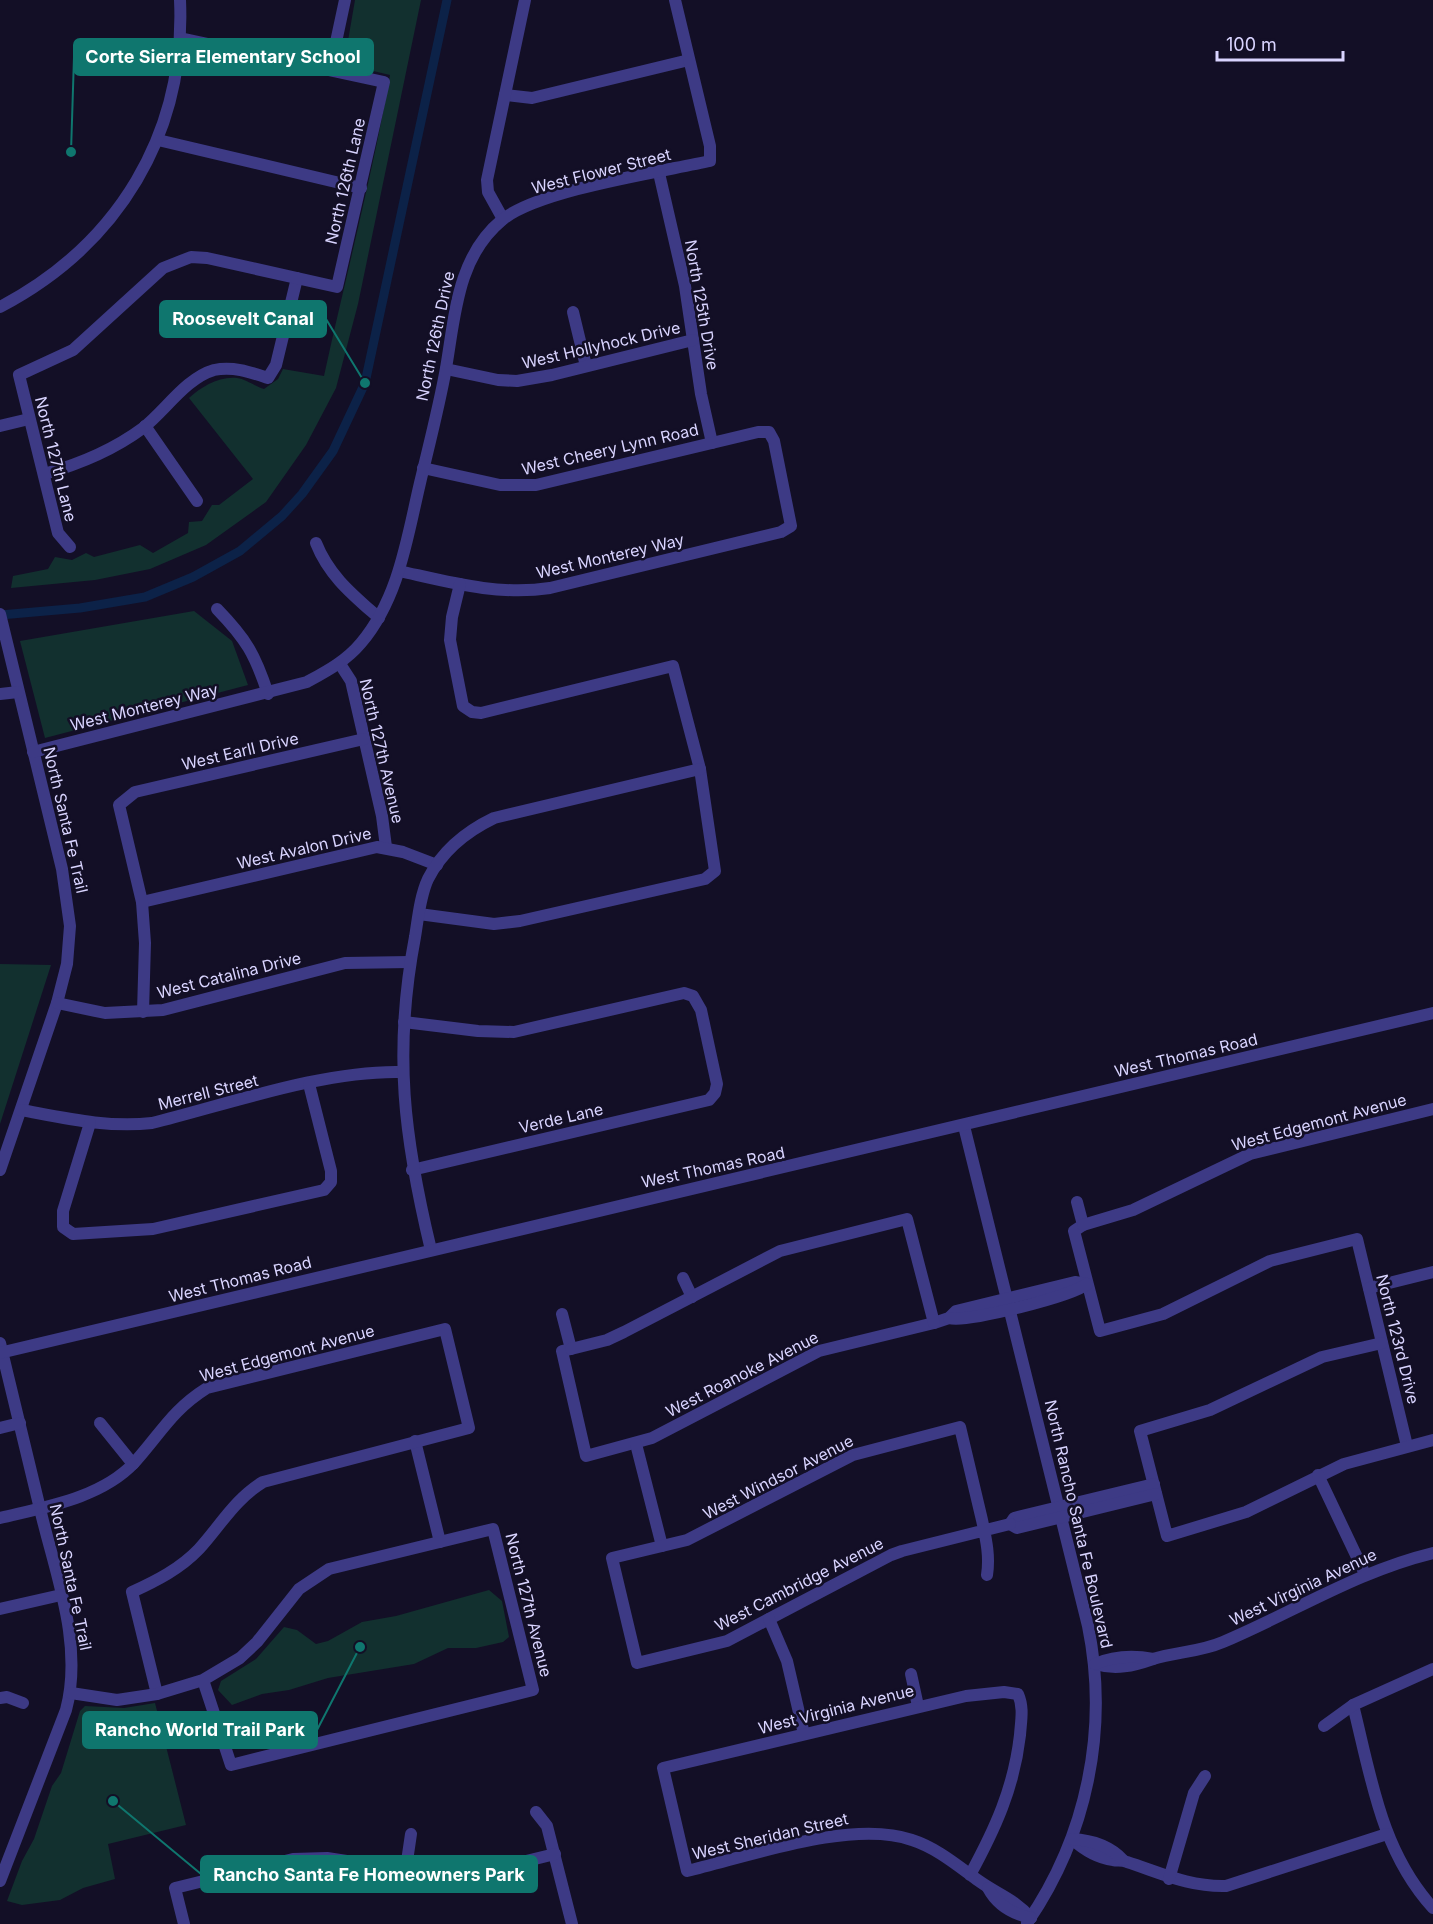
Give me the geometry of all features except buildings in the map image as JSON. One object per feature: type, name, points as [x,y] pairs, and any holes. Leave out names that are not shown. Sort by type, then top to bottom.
[{"type":"street","points":[[0,306],[25,294],[68,263],[104,227],[135,184],[158,140],[172,93],[180,38],[180,0]]},
{"type":"street","points":[[180,38],[330,70],[345,0]]},
{"type":"street","points":[[503,219],[488,192],[487,180],[525,0]]},
{"type":"street","points":[[505,95],[532,98],[689,60],[675,0]]},
{"type":"street","name":"West Flower Street","points":[[503,219],[531,204],[569,192],[710,161],[710,146],[689,60]]},
{"type":"street","name":"North 126th Lane","points":[[297,278],[337,288],[362,188],[384,82],[330,70]]},
{"type":"street","points":[[158,140],[362,188]]},
{"type":"street","name":"North 125th Drive","points":[[659,173],[685,286],[712,443]]},
{"type":"street","name":"North 126th Drive","points":[[379,618],[399,571],[446,369],[451,329],[469,260],[483,239],[503,219]]},
{"type":"street","name":"North 127th Lane","points":[[70,547],[58,533],[19,375],[73,350],[163,268],[177,261],[207,258],[297,278]]},
{"type":"street","points":[[44,474],[81,464],[117,446],[145,426],[198,378],[211,371],[224,368],[242,370],[268,378],[276,364],[297,278]]},
{"type":"street","points":[[573,312],[586,366]]},
{"type":"street","name":"West Hollyhock Drive","points":[[446,369],[498,380],[517,381],[693,340]]},
{"type":"street","points":[[0,426],[29,419]]},
{"type":"street","points":[[145,426],[197,501]]},
{"type":"street","name":"West Cheery Lynn Road","points":[[423,468],[500,485],[536,485],[758,432],[769,432],[774,441],[791,526]]},
{"type":"street","name":"West Monterey Way","points":[[399,571],[500,591],[524,592],[550,588],[781,532],[791,526]]},
{"type":"street","points":[[316,543],[324,563],[338,582],[379,618]]},
{"type":"street","points":[[419,914],[494,924],[520,921],[705,879],[715,871],[700,769],[673,666],[482,713],[472,712],[463,706],[450,640],[460,584]]},
{"type":"street","points":[[217,609],[243,636],[257,660],[268,693]]},
{"type":"street","name":"North Santa Fe Trail","points":[[0,1170],[57,1003],[69,946],[69,907],[62,869],[1,618]]},
{"type":"street","name":"West Monterey Way","points":[[33,752],[307,682],[340,664],[361,643],[379,618]]},
{"type":"street","name":"North 127th Avenue","points":[[340,664],[351,681],[382,816],[386,847]]},
{"type":"street","points":[[0,694],[18,692]]},
{"type":"street","name":"West Earll Drive","points":[[142,902],[119,805],[126,798],[135,792],[364,739]]},
{"type":"street","points":[[431,1250],[412,1170],[402,1072],[410,962],[427,881],[453,844],[472,828],[494,818],[700,769]]},
{"type":"street","name":"West Avalon Drive","points":[[142,902],[362,850],[386,847],[437,866]]},
{"type":"street","points":[[142,902],[145,943],[143,1012]]},
{"type":"street","name":"West Catalina Drive","points":[[57,1003],[105,1013],[163,1010],[345,963],[410,962]]},
{"type":"street","name":"Verde Lane","points":[[404,1022],[478,1031],[514,1032],[684,993],[693,996],[701,1010],[715,1073],[715,1093],[709,1100],[412,1170]]},
{"type":"street","name":"West Thomas Road","points":[[1,1350],[964,1126],[1433,1013]]},
{"type":"street","name":"Merrell Street","points":[[21,1110],[90,1123],[152,1124],[354,1074],[402,1072]]},
{"type":"street","points":[[90,1123],[63,1211],[63,1227],[73,1234],[153,1229],[324,1190],[331,1182],[331,1171],[309,1084]]},
{"type":"street","name":"West Edgemont Avenue","points":[[1083,1225],[1122,1214],[1251,1154],[1433,1109]]},
{"type":"street","name":"North Rancho Santa Fe Boulevard","points":[[964,1126],[1060,1512],[1095,1664],[1094,1746],[1084,1797],[1072,1839],[1054,1879],[1028,1921]]},
{"type":"street","points":[[1077,1202],[1083,1225],[1074,1231],[1087,1284]]},
{"type":"street","points":[[562,1314],[571,1349],[607,1340],[780,1251],[908,1219],[934,1323]]},
{"type":"street","name":"North 123rd Drive","points":[[1087,1284],[1100,1331],[1163,1314],[1270,1261],[1357,1239],[1407,1446]]},
{"type":"street","points":[[1369,1288],[1433,1272]]},
{"type":"street","points":[[682,1278],[692,1297]]},
{"type":"street","name":"West Roanoke Avenue","points":[[571,1349],[562,1351],[586,1456],[636,1444],[819,1352],[934,1323],[949,1318],[956,1311],[1008,1304],[1075,1282],[1087,1284]]},
{"type":"street","name":"West Edgemont Avenue","points":[[0,1518],[40,1508],[104,1486],[132,1464],[185,1402],[207,1388],[445,1329],[469,1428],[415,1442]]},
{"type":"street","points":[[1382,1343],[1322,1357],[1210,1410],[1140,1431],[1167,1536],[1235,1516],[1318,1475],[1362,1458],[1433,1440]]},
{"type":"street","name":"North Santa Fe Trail","points":[[0,1881],[2,1868],[44,1772],[71,1693],[72,1651],[61,1594],[1,1350]]},
{"type":"street","points":[[0,1428],[20,1423]]},
{"type":"street","points":[[100,1423],[132,1464]]},
{"type":"street","name":"West Windsor Avenue","points":[[637,1663],[612,1558],[687,1540],[853,1455],[960,1427],[984,1531]]},
{"type":"street","points":[[71,1693],[117,1700],[157,1694],[203,1680],[240,1658],[311,1578],[329,1569],[440,1542],[415,1442],[262,1482],[243,1494],[186,1561],[162,1578],[132,1592],[157,1694]]},
{"type":"street","points":[[636,1444],[662,1546]]},
{"type":"street","points":[[1318,1475],[1365,1574]]},
{"type":"street","name":"West Cambridge Avenue","points":[[637,1663],[726,1641],[891,1555],[1010,1524],[1014,1518],[1060,1512],[1155,1489]]},
{"type":"street","name":"North 127th Avenue","points":[[203,1680],[231,1765],[533,1690],[493,1529],[440,1542]]},
{"type":"street","points":[[984,1531],[990,1558],[987,1575]]},
{"type":"street","name":"West Virginia Avenue","points":[[1095,1664],[1113,1658],[1139,1656],[1153,1659],[1193,1653],[1222,1643],[1365,1574],[1433,1553]]},
{"type":"street","points":[[0,1609],[61,1594]]},
{"type":"street","points":[[769,1619],[787,1661],[804,1734]]},
{"type":"street","points":[[1324,1726],[1353,1705],[1433,1669]]},
{"type":"street","points":[[911,1674],[918,1706]]},
{"type":"street","name":"West Virginia Avenue","points":[[687,1871],[663,1768],[918,1706],[985,1694],[1004,1692],[1018,1694],[1023,1706],[1016,1765],[1009,1796],[970,1875]]},
{"type":"street","points":[[0,1698],[7,1697],[23,1703]]},
{"type":"street","points":[[1353,1705],[1387,1834],[1409,1878],[1433,1908]]},
{"type":"street","points":[[1169,1879],[1194,1793],[1205,1776]]},
{"type":"street","points":[[536,1812],[547,1826],[572,1924]]},
{"type":"street","name":"West Sheridan Street","points":[[687,1871],[833,1836],[867,1832],[893,1834],[915,1841],[988,1888],[1000,1892],[1021,1907],[1028,1921]]},
{"type":"street","points":[[406,1868],[411,1834]]},
{"type":"street","points":[[1072,1839],[1086,1840],[1115,1851],[1123,1860],[1169,1879],[1198,1886],[1226,1886],[1387,1834]]},
{"type":"street","points":[[184,1924],[175,1888],[293,1859],[327,1858],[406,1868],[438,1875],[465,1876],[555,1854]]},
{"type":"green space","points":[[355,0],[421,0],[358,304],[336,388],[306,445],[266,502],[206,545],[150,569],[95,580],[11,588],[13,576],[48,569],[55,557],[72,560],[86,553],[94,557],[140,545],[153,553],[188,533],[189,522],[202,521],[212,505],[219,505],[253,479],[189,398],[199,390],[211,383],[230,378],[240,379],[264,389],[278,379],[283,369],[324,376],[390,75],[344,64]]},
{"type":"green space","points":[[194,611],[232,641],[248,685],[45,738],[20,641]]},
{"type":"green space","points":[[0,964],[51,965],[0,1124]]},
{"type":"green space","points":[[489,1590],[502,1601],[509,1637],[503,1642],[476,1648],[448,1648],[414,1664],[328,1678],[289,1690],[262,1694],[232,1705],[218,1690],[221,1681],[256,1659],[284,1627],[297,1630],[316,1644],[328,1641],[362,1622],[396,1616]]},
{"type":"green space","points":[[155,1703],[186,1825],[108,1844],[115,1879],[83,1888],[60,1900],[22,1905],[7,1901],[22,1861],[34,1839],[52,1786],[61,1773],[80,1711],[85,1706],[124,1708]]},
{"type":"waterway","points":[[0,615],[80,608],[145,597],[193,577],[240,551],[282,516],[302,494],[333,451],[365,383],[447,0]]},
{"type":"place","name":"Corte Sierra Elementary School","points":[[71,152]]},
{"type":"place","name":"Roosevelt Canal","points":[[365,383]]},
{"type":"place","name":"Rancho World Trail Park","points":[[360,1647]]},
{"type":"place","name":"Rancho Santa Fe Homeowners Park","points":[[113,1801]]}]
